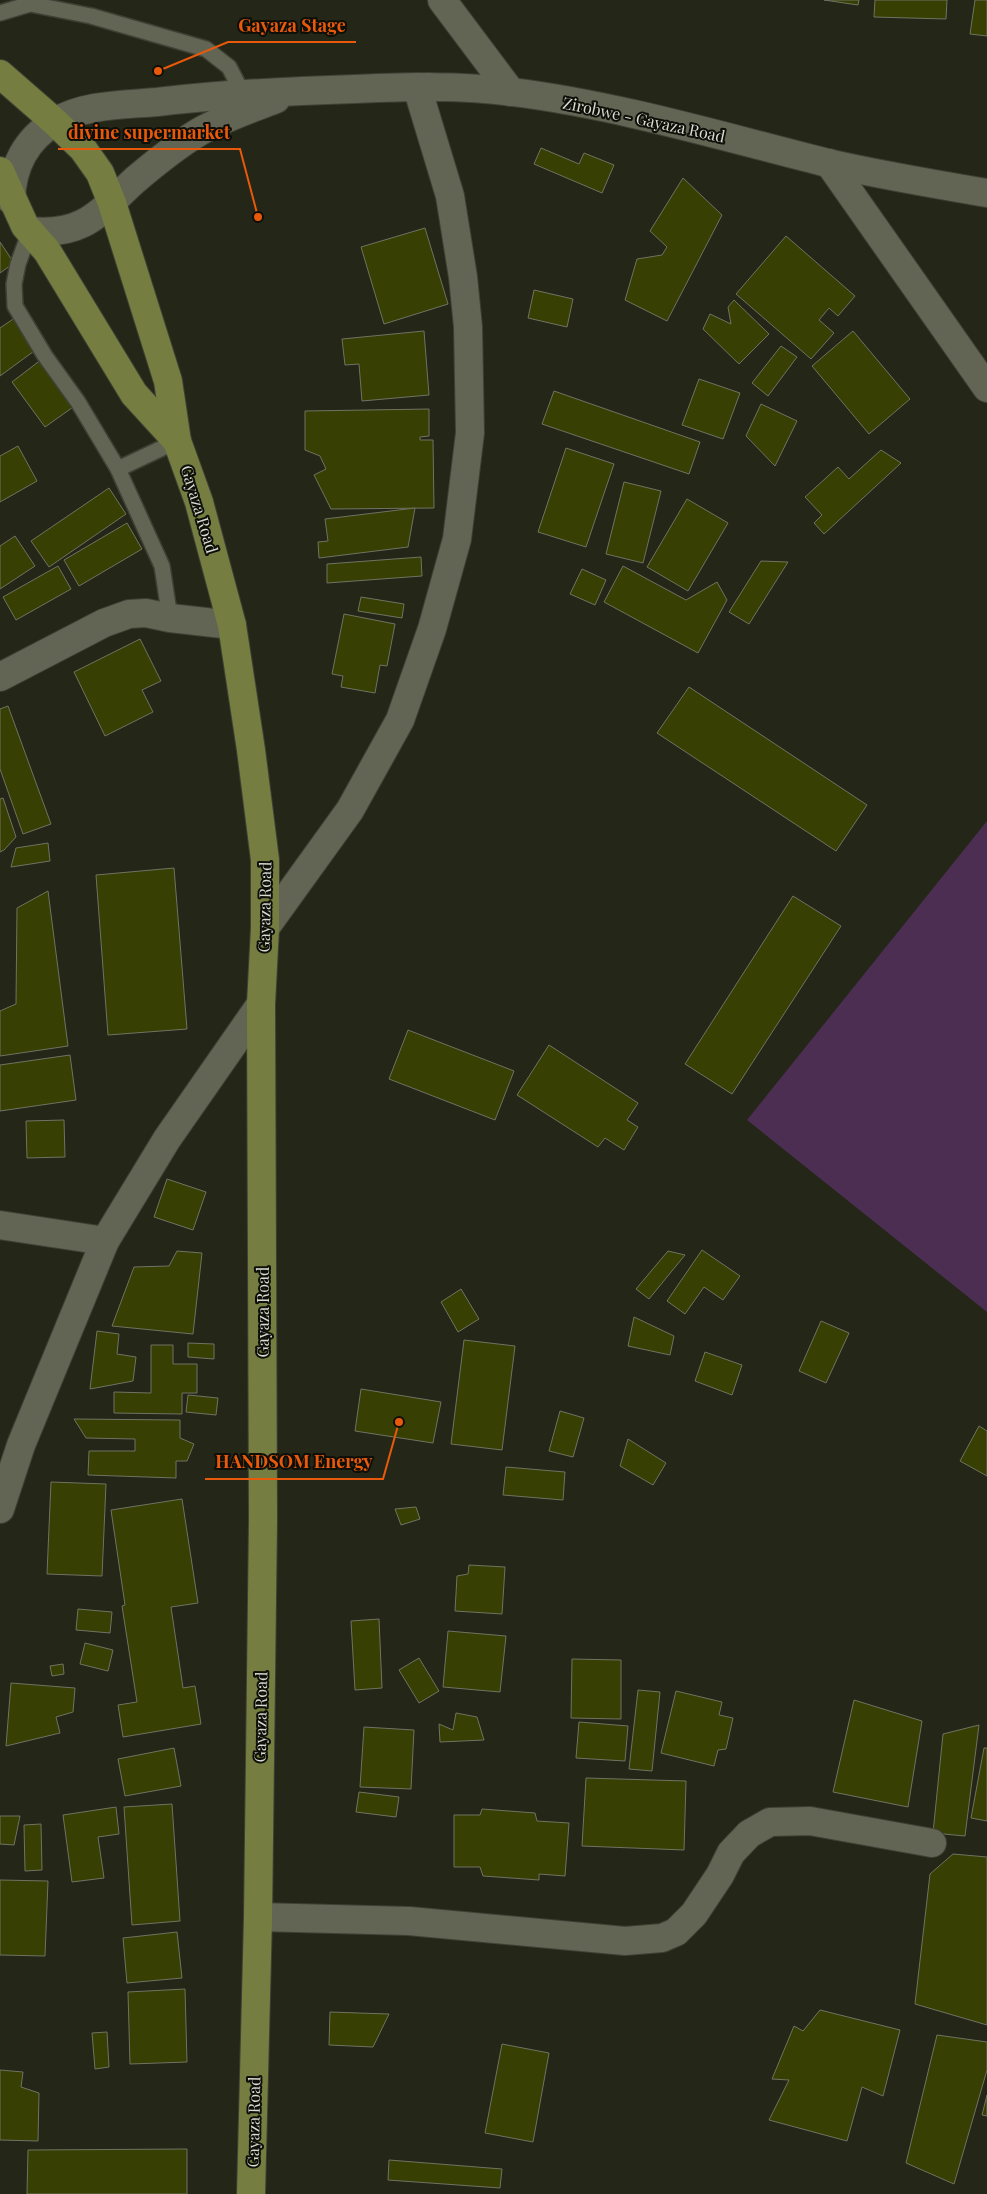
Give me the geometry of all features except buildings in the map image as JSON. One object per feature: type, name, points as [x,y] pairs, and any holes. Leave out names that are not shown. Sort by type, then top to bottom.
[{"type":"main road","name":"Gayaza Road","points":[[0,74],[55,122],[89,157],[100,173],[112,203],[168,381],[177,441],[199,502],[232,625],[265,860],[265,928],[261,1004],[263,1519],[252,2194]]},
{"type":"main road","name":"Gayaza Road","points":[[0,172],[11,200],[25,226],[47,251],[134,394],[177,441]]},
{"type":"street","points":[[442,0],[511,92]]},
{"type":"street","points":[[265,928],[350,810],[400,720],[432,629],[457,539],[470,433],[468,327],[463,277],[450,196],[417,86]]},
{"type":"street","name":"Zirobwe - Gayaza Road","points":[[11,200],[14,170],[22,153],[38,135],[55,122],[84,111],[111,106],[296,90],[417,86],[511,92],[611,110],[829,163],[987,193]]},
{"type":"street","name":"Zirobwe - Gayaza Road","points":[[30,231],[52,233],[66,230],[91,220],[163,157],[200,131],[296,90]]},
{"type":"street","points":[[829,163],[987,388]]},
{"type":"street","points":[[0,677],[104,623],[129,614],[146,613],[170,618],[232,625]]},
{"type":"street","points":[[0,1509],[21,1445],[104,1241],[167,1139],[261,1004]]},
{"type":"street","points":[[0,1225],[104,1241]]},
{"type":"street","points":[[258,1917],[409,1921],[625,1941],[662,1938],[676,1932],[694,1914],[720,1875],[731,1853],[749,1834],[770,1822],[810,1821],[932,1843]]},
{"type":"lane","points":[[0,13],[30,4],[91,16],[206,49],[229,67],[243,94]]},
{"type":"lane","points":[[30,231],[18,264],[14,284],[15,306],[45,356],[78,402],[118,469],[162,566],[170,618]]},
{"type":"lane","points":[[118,469],[177,441]]},
{"type":"shaded area","points":[[987,821],[987,1312],[747,1120]]},
{"type":"place","name":"Gayaza Stage","points":[[158,71]]},
{"type":"place","name":"divine supermarket","points":[[258,217]]},
{"type":"place","name":"HANDSOM Energy","points":[[399,1422]]}]
